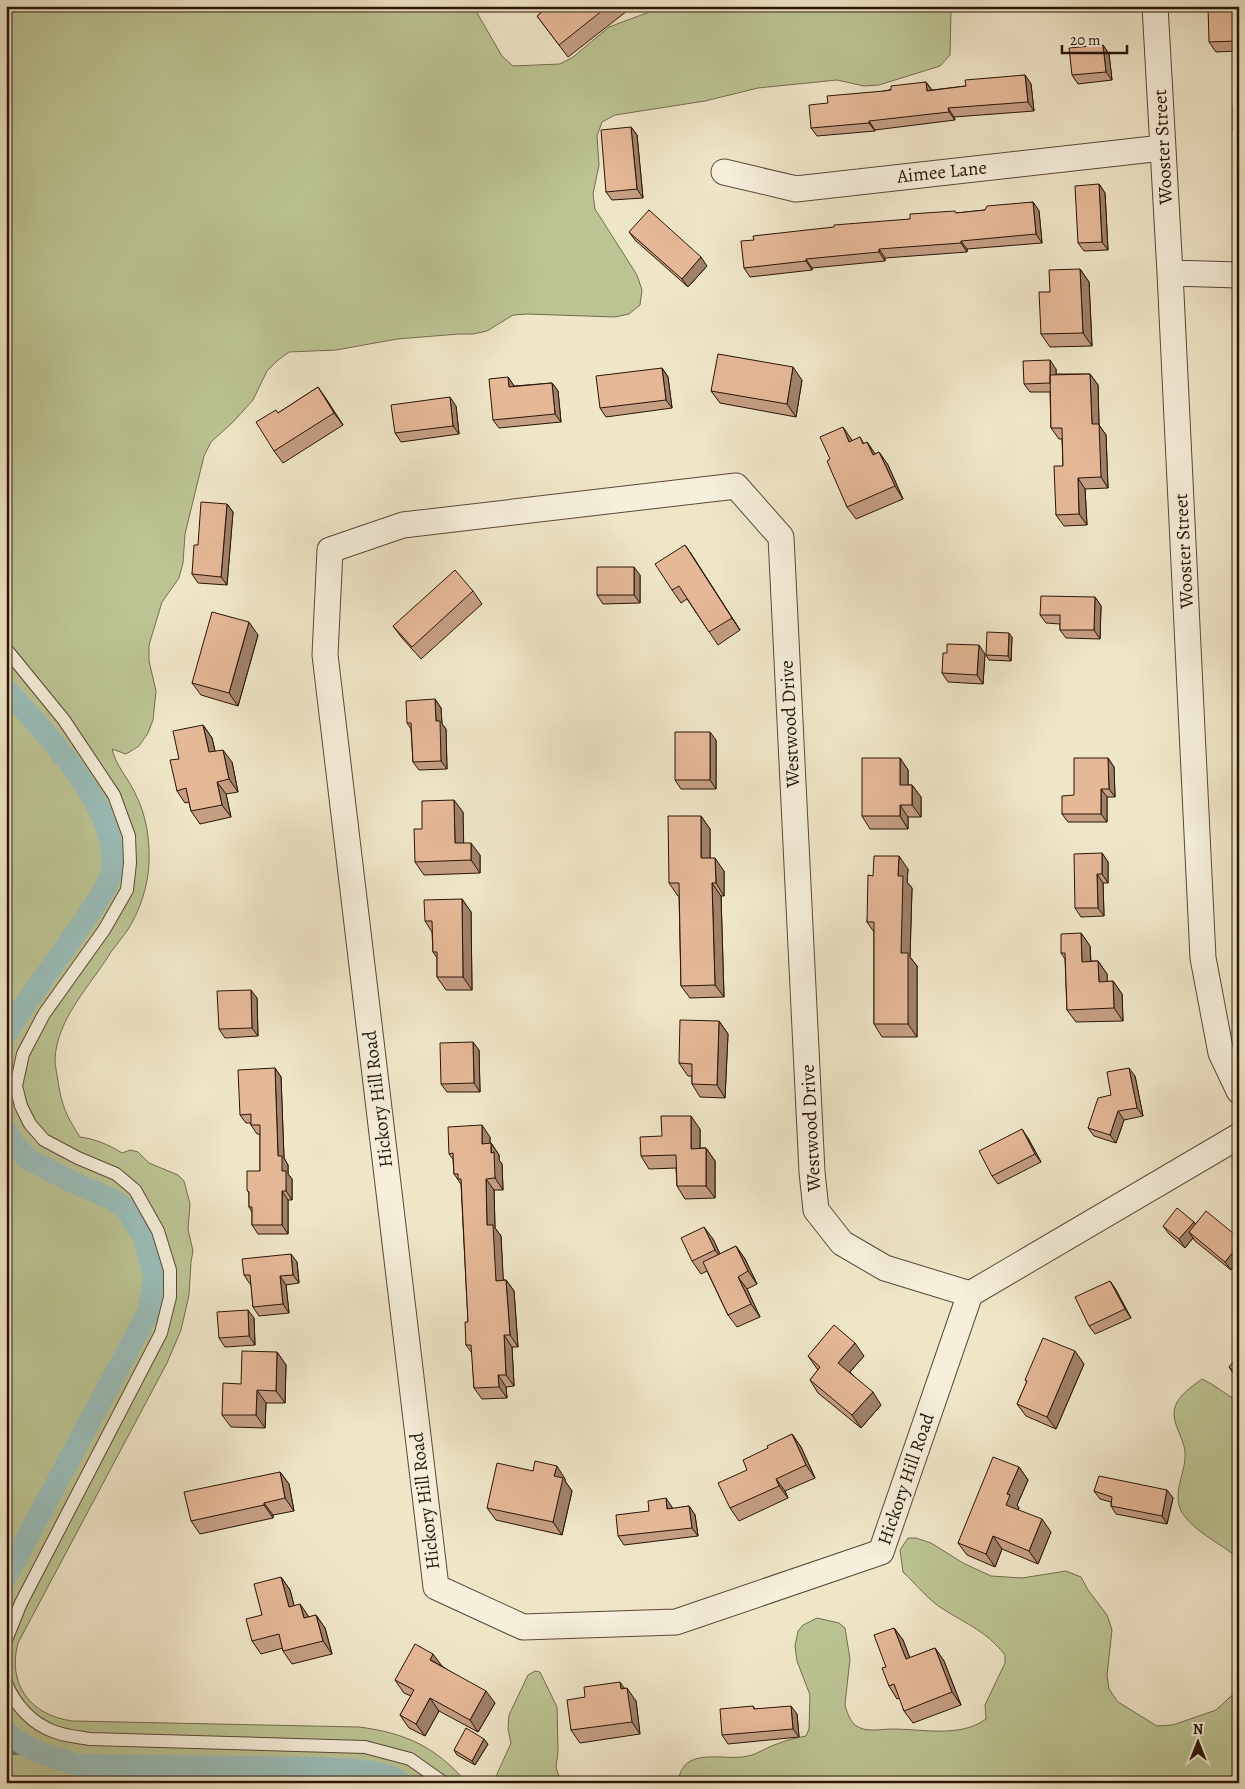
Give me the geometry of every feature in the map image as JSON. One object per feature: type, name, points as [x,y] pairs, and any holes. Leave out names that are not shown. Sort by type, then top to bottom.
[{"type":"street","name":"Wooster Street","points":[[1155,6],[1170,273],[1203,958],[1221,1053],[1239,1091]]},
{"type":"street","name":"Aimee Lane","points":[[724,172],[796,189],[1162,148]]},
{"type":"street","points":[[1170,273],[1239,275]]},
{"type":"street","name":"Westwood Drive","points":[[330,550],[403,525],[736,486],[781,537],[812,1172],[816,1210],[842,1243],[886,1268],[970,1294]]},
{"type":"street","name":"Hickory Hill Road","points":[[330,550],[325,655],[436,1587],[523,1627],[676,1622],[881,1552],[970,1294]]},
{"type":"street","points":[[970,1294],[1239,1136]]},
{"type":"lane","points":[[6,649],[64,720],[114,795],[129,836],[130,854],[127,890],[104,930],[44,1014],[23,1054],[16,1086],[20,1106],[30,1124],[44,1140],[78,1158],[116,1174],[135,1190],[158,1232],[170,1270],[170,1296],[161,1333],[21,1603],[6,1640]]},
{"type":"lane","points":[[6,1683],[12,1698],[34,1721],[56,1732],[90,1739],[365,1746],[410,1759],[444,1783]]},
{"type":"green space","points":[[6,6],[473,6],[502,56],[513,66],[560,64],[573,57],[609,27],[652,11],[658,6],[954,6],[951,12],[950,55],[940,66],[879,85],[864,86],[837,80],[758,88],[705,101],[615,115],[602,122],[597,136],[599,165],[593,194],[595,209],[637,275],[642,290],[640,305],[629,314],[615,317],[513,315],[487,331],[473,334],[397,339],[336,350],[289,352],[277,361],[267,371],[253,400],[211,442],[204,456],[185,534],[183,563],[179,578],[162,602],[149,645],[149,661],[156,691],[153,720],[148,733],[139,746],[126,754],[112,749],[116,761],[139,801],[145,818],[149,854],[147,881],[143,898],[132,923],[68,1016],[57,1044],[56,1067],[63,1104],[80,1137],[102,1143],[122,1153],[130,1150],[138,1152],[149,1163],[178,1175],[184,1181],[190,1204],[188,1229],[193,1251],[189,1295],[181,1330],[167,1363],[18,1643],[15,1658],[19,1684],[25,1695],[44,1712],[57,1718],[72,1721],[359,1727],[391,1733],[432,1751],[467,1783],[6,1783]]},
{"type":"green space","points":[[1202,1379],[1239,1401],[1239,1559],[1195,1527],[1183,1514],[1178,1501],[1185,1452],[1176,1425],[1175,1408],[1180,1398]]},
{"type":"green space","points":[[908,1538],[916,1538],[931,1543],[963,1563],[991,1576],[1022,1578],[1066,1571],[1081,1577],[1088,1590],[1107,1615],[1112,1630],[1107,1675],[1109,1689],[1118,1702],[1157,1726],[1173,1725],[1216,1710],[1239,1689],[1239,1783],[678,1783],[681,1771],[687,1763],[696,1759],[748,1756],[784,1741],[806,1736],[809,1729],[810,1695],[797,1661],[795,1646],[798,1631],[803,1625],[817,1618],[839,1623],[845,1628],[850,1659],[845,1704],[847,1712],[855,1725],[863,1729],[873,1730],[953,1731],[976,1725],[986,1719],[985,1705],[1005,1663],[1005,1655],[984,1634],[932,1601],[903,1572],[900,1550]]},
{"type":"green space","points":[[535,1671],[540,1672],[557,1707],[558,1752],[556,1767],[561,1783],[493,1783],[511,1743],[508,1729],[509,1715],[528,1675]]},
{"type":"building","points":[[549,6],[608,6],[559,45],[537,16]]},
{"type":"building","points":[[1208,6],[1239,6],[1239,188],[1237,188],[1235,130],[1233,130],[1233,106],[1237,106],[1237,41],[1209,42]]},
{"type":"building","points":[[1103,45],[1106,72],[1072,75],[1069,48]]},
{"type":"building","points":[[1025,75],[1028,102],[948,108],[949,112],[869,121],[869,123],[811,128],[809,105],[828,103],[827,96],[884,91],[891,90],[891,86],[926,82],[927,91],[966,86],[965,80]]},
{"type":"building","points":[[631,127],[637,189],[606,192],[601,130]]},
{"type":"building","points":[[1099,184],[1102,242],[1078,243],[1075,186]]},
{"type":"building","points":[[1033,202],[1036,234],[961,241],[961,243],[879,249],[879,252],[806,259],[806,261],[744,268],[741,241],[754,240],[753,236],[834,227],[834,225],[910,219],[910,214],[955,211],[956,213],[985,210],[987,206]]},
{"type":"building","points":[[649,210],[701,257],[682,279],[629,232]]},
{"type":"building","points":[[1080,269],[1083,333],[1041,334],[1039,292],[1050,292],[1049,270]]},
{"type":"building","points":[[718,354],[793,367],[787,404],[711,391]]},
{"type":"building","points":[[1050,360],[1050,383],[1024,384],[1023,361]]},
{"type":"building","points":[[662,368],[666,400],[600,408],[596,376]]},
{"type":"building","points":[[1090,374],[1092,424],[1099,424],[1101,477],[1078,478],[1079,514],[1056,515],[1054,466],[1063,466],[1062,428],[1051,428],[1050,375]]},
{"type":"building","points":[[508,377],[509,387],[552,383],[555,414],[493,420],[489,379]]},
{"type":"building","points":[[318,387],[334,413],[274,451],[256,422],[276,410],[278,413]]},
{"type":"building","points":[[450,397],[453,426],[395,433],[391,405]]},
{"type":"building","points":[[843,427],[849,442],[860,437],[863,444],[867,442],[873,455],[879,452],[895,486],[847,507],[827,461],[830,459],[820,437]]},
{"type":"building","points":[[201,502],[227,504],[221,577],[192,574],[194,545],[198,545]]},
{"type":"building","points":[[685,545],[732,618],[709,632],[679,586],[672,590],[655,564]]},
{"type":"building","points":[[597,567],[634,567],[634,595],[597,595]]},
{"type":"building","points":[[455,570],[473,591],[412,647],[393,626]]},
{"type":"building","points":[[1041,596],[1095,597],[1094,630],[1060,630],[1060,615],[1040,615]]},
{"type":"building","points":[[212,612],[249,622],[229,693],[192,683]]},
{"type":"building","points":[[987,632],[1009,633],[1008,656],[986,655]]},
{"type":"building","points":[[947,644],[979,645],[977,675],[942,673],[943,653],[947,653]]},
{"type":"building","points":[[435,699],[436,721],[440,721],[441,761],[413,762],[411,723],[407,723],[406,701]]},
{"type":"building","points":[[203,725],[209,752],[223,750],[229,779],[217,782],[222,805],[191,811],[186,788],[177,791],[170,760],[179,759],[173,731]]},
{"type":"building","points":[[675,732],[710,732],[710,780],[675,780]]},
{"type":"building","points":[[862,758],[900,758],[900,785],[912,785],[912,805],[900,805],[900,816],[862,816]]},
{"type":"building","points":[[1074,758],[1108,758],[1109,789],[1101,789],[1101,814],[1062,814],[1062,796],[1074,795]]},
{"type":"building","points":[[454,800],[455,843],[471,843],[471,860],[415,862],[414,829],[422,829],[422,801]]},
{"type":"building","points":[[668,816],[701,816],[701,858],[715,858],[716,883],[712,883],[715,985],[681,986],[679,883],[669,883]]},
{"type":"building","points":[[1102,853],[1102,874],[1097,874],[1098,908],[1075,908],[1074,854]]},
{"type":"building","points":[[874,856],[899,856],[898,876],[903,876],[901,953],[908,953],[908,1024],[874,1024],[874,922],[867,922],[868,875],[873,876]]},
{"type":"building","points":[[462,899],[463,977],[437,977],[437,952],[433,952],[432,921],[425,921],[424,900]]},
{"type":"building","points":[[1081,933],[1082,962],[1098,961],[1099,982],[1113,981],[1114,1008],[1067,1010],[1065,953],[1061,953],[1061,934]]},
{"type":"building","points":[[251,990],[252,1028],[219,1029],[217,991]]},
{"type":"building","points":[[680,1020],[719,1021],[717,1085],[692,1084],[692,1064],[679,1063]]},
{"type":"building","points":[[473,1042],[474,1083],[441,1084],[440,1043]]},
{"type":"building","points":[[275,1068],[278,1156],[282,1156],[282,1171],[286,1171],[286,1191],[282,1191],[282,1225],[252,1225],[252,1207],[249,1207],[249,1192],[247,1190],[247,1171],[260,1171],[260,1125],[251,1125],[251,1114],[240,1115],[238,1070]]},
{"type":"building","points":[[1129,1068],[1137,1108],[1118,1111],[1110,1135],[1088,1128],[1098,1098],[1111,1095],[1107,1072]]},
{"type":"building","points":[[661,1116],[691,1116],[691,1149],[706,1148],[706,1186],[677,1186],[676,1155],[641,1156],[640,1137],[662,1136]]},
{"type":"building","points":[[482,1125],[482,1144],[491,1143],[491,1153],[494,1152],[495,1178],[486,1179],[487,1225],[493,1225],[496,1281],[506,1280],[510,1335],[504,1335],[506,1375],[498,1375],[499,1387],[474,1388],[471,1345],[466,1345],[465,1322],[468,1322],[461,1179],[458,1179],[458,1174],[454,1174],[453,1153],[449,1154],[448,1127]]},
{"type":"building","points":[[1022,1129],[1035,1154],[992,1176],[979,1151]]},
{"type":"building","points":[[1177,1208],[1194,1222],[1179,1239],[1163,1226]]},
{"type":"building","points":[[1206,1211],[1239,1238],[1239,1245],[1225,1262],[1189,1232]]},
{"type":"building","points":[[704,1227],[715,1250],[692,1261],[681,1238]]},
{"type":"building","points":[[736,1246],[748,1271],[738,1277],[751,1304],[728,1315],[703,1262]]},
{"type":"building","points":[[291,1254],[293,1275],[280,1276],[283,1304],[253,1307],[250,1275],[244,1275],[242,1259]]},
{"type":"building","points":[[1110,1281],[1125,1309],[1089,1326],[1075,1297]]},
{"type":"building","points":[[248,1310],[249,1336],[219,1338],[217,1312]]},
{"type":"building","points":[[834,1325],[855,1343],[838,1363],[873,1392],[852,1415],[810,1380],[820,1367],[808,1356]]},
{"type":"building","points":[[1043,1338],[1075,1351],[1047,1417],[1017,1404]]},
{"type":"building","points":[[242,1351],[277,1352],[276,1391],[257,1390],[256,1415],[222,1415],[223,1383],[241,1384]]},
{"type":"building","points":[[1239,1356],[1239,1375],[1229,1367]]},
{"type":"building","points":[[792,1434],[806,1465],[776,1479],[779,1486],[730,1508],[718,1483],[747,1470],[743,1460]]},
{"type":"building","points":[[993,1457],[1019,1467],[1007,1494],[1010,1495],[1006,1505],[1042,1519],[1029,1551],[993,1536],[986,1554],[958,1543]]},
{"type":"building","points":[[535,1461],[557,1466],[554,1476],[563,1478],[553,1522],[487,1508],[497,1463],[533,1471]]},
{"type":"building","points":[[280,1472],[285,1498],[264,1503],[264,1505],[191,1521],[184,1492]]},
{"type":"building","points":[[1099,1476],[1167,1490],[1162,1516],[1111,1506],[1112,1497],[1094,1491]]},
{"type":"building","points":[[666,1498],[667,1509],[689,1506],[692,1528],[618,1536],[616,1515],[649,1511],[648,1501]]},
{"type":"building","points":[[281,1577],[289,1607],[300,1604],[304,1618],[316,1615],[323,1641],[283,1651],[279,1634],[252,1641],[246,1619],[262,1615],[254,1584]]},
{"type":"building","points":[[894,1628],[906,1659],[935,1648],[952,1692],[904,1711],[894,1684],[889,1686],[882,1668],[886,1667],[874,1635]]},
{"type":"building","points":[[415,1644],[433,1654],[430,1660],[486,1691],[470,1720],[430,1698],[416,1724],[400,1715],[414,1690],[395,1680]]},
{"type":"building","points":[[620,1682],[621,1689],[627,1688],[632,1722],[571,1730],[567,1700],[585,1697],[584,1687]]},
{"type":"building","points":[[753,1706],[754,1709],[791,1706],[793,1729],[722,1735],[720,1709]]},
{"type":"building","points":[[466,1728],[484,1739],[472,1761],[454,1750]]},
{"type":"waterway","points":[[6,689],[41,728],[78,775],[94,800],[106,825],[112,850],[111,875],[102,894],[6,1034]]},
{"type":"waterway","points":[[6,1130],[12,1142],[28,1159],[72,1182],[112,1199],[126,1209],[144,1237],[154,1276],[149,1311],[6,1577]]},
{"type":"waterway","points":[[6,1731],[10,1736],[37,1752],[78,1765],[320,1768],[368,1771],[392,1777],[402,1783]]},
{"type":"waterway","points":[[6,1749],[13,1752],[37,1752]]}]
